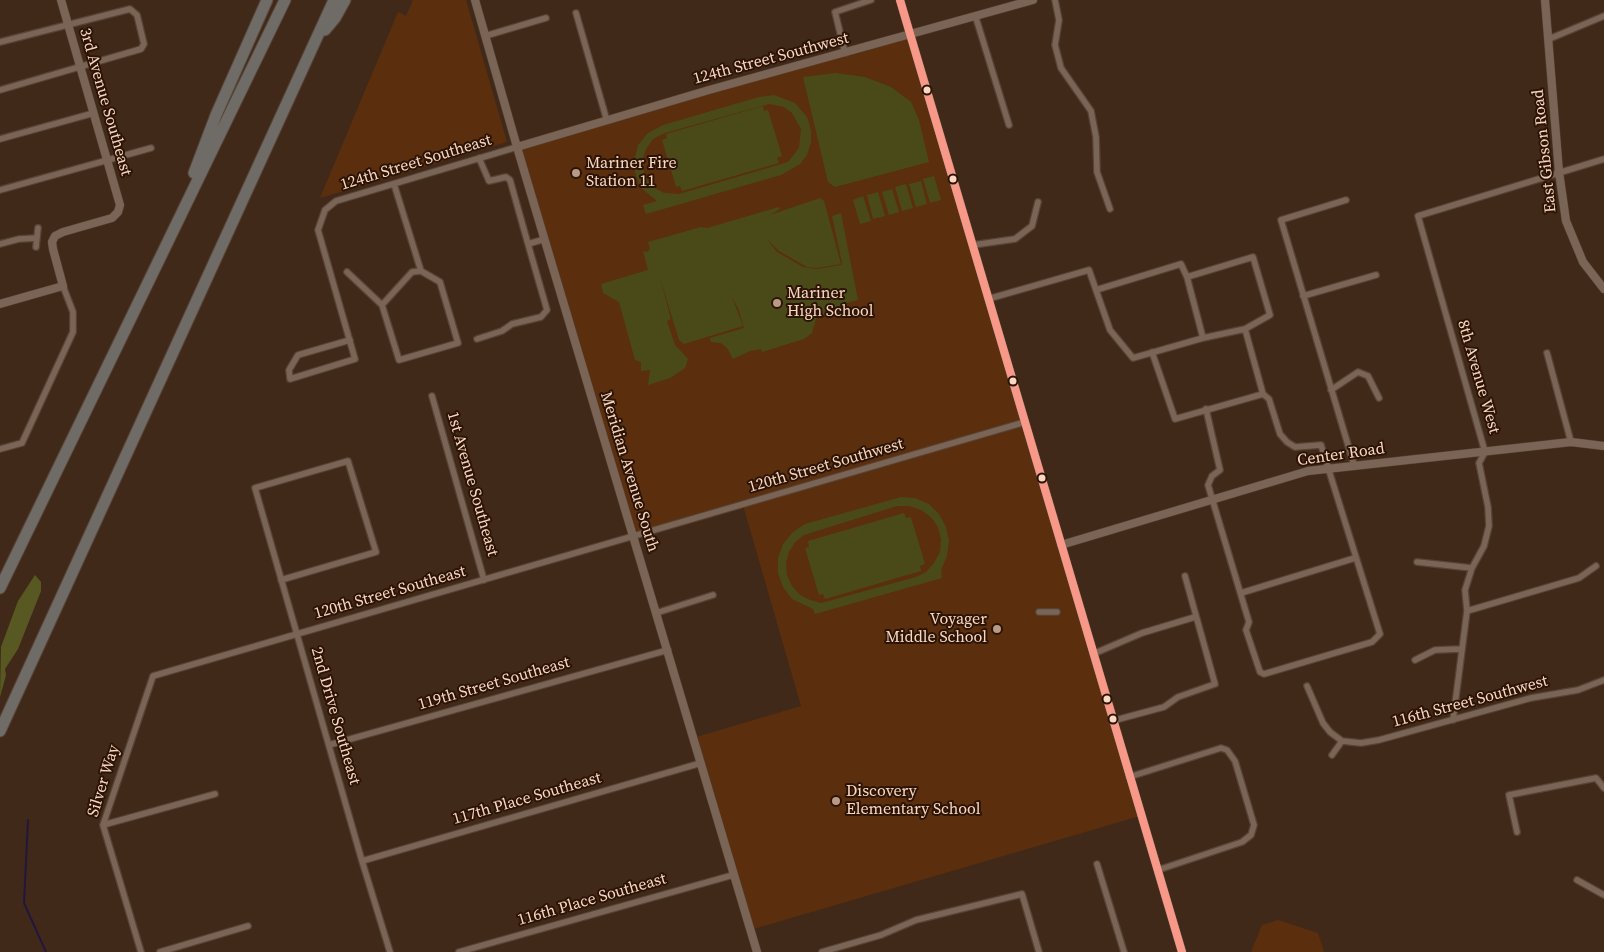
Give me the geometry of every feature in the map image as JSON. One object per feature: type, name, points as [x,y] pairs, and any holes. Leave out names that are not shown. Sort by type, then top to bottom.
[{"type":"highway","points":[[165,246],[216,115],[268,0]]},
{"type":"highway","points":[[0,588],[285,0]]},
{"type":"highway","points":[[0,731],[334,0]]},
{"type":"highway","points":[[318,36],[335,18],[344,0]]},
{"type":"street","name":"3rd Avenue Southeast","points":[[61,0],[120,205],[118,212],[112,218],[55,236],[52,242],[53,249],[63,286]]},
{"type":"street","name":"Meridian Avenue South","points":[[475,0],[757,952]]},
{"type":"street","points":[[845,53],[835,12],[872,0]]},
{"type":"street","points":[[900,0],[1112,721],[1182,952]]},
{"type":"street","name":"124th Street Southwest","points":[[517,147],[845,53],[976,18],[1015,3],[1033,0]]},
{"type":"street","points":[[1055,0],[1059,20],[1055,45],[1061,68],[1092,111],[1096,137],[1097,172],[1110,209]]},
{"type":"street","name":"East Gibson Road","points":[[1544,0],[1549,40],[1559,172],[1566,221],[1583,262],[1604,289]]},
{"type":"street","points":[[0,42],[130,9],[137,15],[144,40],[141,49],[0,90]]},
{"type":"street","points":[[576,13],[606,121]]},
{"type":"street","points":[[1549,40],[1604,16]]},
{"type":"street","points":[[485,36],[546,18]]},
{"type":"street","points":[[976,18],[1009,125]]},
{"type":"street","points":[[0,139],[94,112]]},
{"type":"street","name":"124th Street Southeast","points":[[350,340],[318,230],[325,210],[336,201],[517,147]]},
{"type":"street","points":[[0,190],[151,148]]},
{"type":"street","points":[[477,339],[502,331],[512,324],[541,317],[547,310],[512,185],[506,177],[489,181],[479,158]]},
{"type":"street","points":[[1559,172],[1604,159]]},
{"type":"street","name":"8th Avenue West","points":[[1452,720],[1460,649],[1467,610],[1465,590],[1472,568],[1484,546],[1489,526],[1488,507],[1478,463],[1485,452],[1418,216],[1559,172]]},
{"type":"street","points":[[394,184],[421,271]]},
{"type":"street","points":[[1346,200],[1281,220],[1354,465]]},
{"type":"street","points":[[973,245],[1015,239],[1032,226],[1038,202]]},
{"type":"street","points":[[36,247],[38,228]]},
{"type":"street","points":[[0,244],[19,239],[37,238]]},
{"type":"street","points":[[528,244],[545,239]]},
{"type":"street","points":[[988,299],[1089,270],[1110,330],[1133,358],[1203,338],[1245,329],[1270,315],[1253,257],[1187,277]]},
{"type":"street","points":[[1096,290],[1181,264],[1187,277],[1203,338]]},
{"type":"street","points":[[347,272],[382,305],[399,360],[458,343],[440,282],[421,271],[412,272],[382,305]]},
{"type":"street","points":[[1303,296],[1376,275]]},
{"type":"street","points":[[0,304],[63,286],[72,312],[73,332],[22,443],[0,449]]},
{"type":"street","points":[[1206,409],[1220,470],[1212,476],[1208,485],[1249,622],[1246,630],[1257,666],[1264,674],[1372,642],[1380,634],[1321,445],[1295,447],[1280,434],[1268,399],[1263,394],[1245,329]]},
{"type":"street","points":[[350,340],[355,359],[290,379],[289,370],[298,355],[350,340]]},
{"type":"street","points":[[1152,352],[1175,419],[1263,394]]},
{"type":"street","points":[[1547,353],[1571,442]]},
{"type":"street","points":[[1331,390],[1358,372],[1368,376],[1379,398]]},
{"type":"street","name":"1st Avenue Southeast","points":[[432,396],[484,580]]},
{"type":"street","name":"120th Street Southwest","points":[[634,535],[1025,422]]},
{"type":"street","name":"Center Road","points":[[1061,545],[1308,471],[1571,442],[1604,446]]},
{"type":"street","name":"2nd Drive Southeast","points":[[282,580],[376,552],[348,461],[255,488],[390,952]]},
{"type":"street","name":"120th Street Southeast","points":[[153,676],[634,535]]},
{"type":"street","points":[[1241,593],[1355,558]]},
{"type":"street","points":[[1417,562],[1472,568]]},
{"type":"street","points":[[1467,610],[1579,578],[1596,566]]},
{"type":"street","points":[[1112,721],[1164,707],[1178,697],[1215,684],[1184,576]]},
{"type":"street","points":[[656,613],[713,595]]},
{"type":"street","points":[[1039,612],[1057,612]]},
{"type":"street","points":[[1093,654],[1142,633],[1195,618]]},
{"type":"street","points":[[1415,660],[1435,650],[1460,649]]},
{"type":"street","name":"119th Street Southeast","points":[[329,745],[668,650]]},
{"type":"street","name":"Silver Way","points":[[141,952],[103,825],[153,676]]},
{"type":"street","name":"116th Street Southwest","points":[[1342,741],[1361,743],[1530,698],[1578,690],[1604,680]]},
{"type":"street","points":[[1307,686],[1323,723],[1330,732],[1342,741],[1332,755]]},
{"type":"street","points":[[1129,777],[1221,748],[1227,750],[1235,761],[1254,825],[1248,838],[1158,870]]},
{"type":"street","name":"117th Place Southeast","points":[[362,861],[701,762]]},
{"type":"street","points":[[1517,832],[1509,795],[1596,778],[1604,788]]},
{"type":"street","points":[[103,825],[215,794]]},
{"type":"street","points":[[1097,864],[1124,952]]},
{"type":"street","name":"116th Place Southeast","points":[[458,952],[733,874]]},
{"type":"street","points":[[1577,880],[1604,895]]},
{"type":"street","points":[[822,952],[881,935],[916,920],[1022,894],[1038,952]]},
{"type":"street","points":[[160,952],[248,926]]},
{"type":"shaded area","points":[[413,0],[466,0],[507,142],[320,198],[398,12],[406,16]]},
{"type":"shaded area","points":[[911,36],[1140,816],[750,930],[693,738],[801,706],[743,505],[634,535],[517,147]]},
{"type":"shaded area","points":[[835,73],[865,77],[891,87],[911,102],[919,120],[929,162],[835,187],[828,182],[803,77]]},
{"type":"shaded area","points":[[774,95],[795,103],[807,117],[811,130],[811,142],[807,155],[800,164],[781,175],[646,214],[643,205],[657,201],[640,187],[633,166],[638,145],[648,133],[663,125],[759,97]],"holes":[[[769,104],[784,107],[792,113],[801,129],[799,148],[788,162],[679,194],[664,193],[647,180],[644,173],[643,158],[646,149],[653,139],[665,133]]]},
{"type":"shaded area","points":[[763,106],[764,111],[768,110],[782,156],[777,158],[779,163],[682,191],[680,186],[676,187],[662,140],[667,138],[666,134]]},
{"type":"shaded area","points":[[934,176],[941,200],[930,203],[923,179]]},
{"type":"shaded area","points":[[921,181],[927,204],[916,207],[909,184]]},
{"type":"shaded area","points":[[906,184],[913,208],[902,211],[895,187]]},
{"type":"shaded area","points":[[892,189],[899,212],[889,215],[882,192]]},
{"type":"shaded area","points":[[878,192],[885,216],[873,219],[867,195]]},
{"type":"shaded area","points":[[863,196],[871,221],[860,224],[853,200]]},
{"type":"shaded area","points":[[820,198],[824,201],[841,264],[817,268],[807,267],[779,251],[766,238],[777,252],[803,267],[817,269],[841,265],[842,263],[832,216],[841,213],[858,300],[849,302],[816,319],[812,333],[804,339],[762,352],[761,349],[750,351],[733,359],[727,348],[721,343],[711,342],[710,338],[744,328],[738,308],[732,297],[743,326],[684,344],[679,340],[660,278],[671,319],[667,321],[675,345],[688,359],[685,368],[670,378],[648,385],[650,370],[641,371],[641,362],[635,360],[619,302],[603,293],[601,284],[648,270],[643,251],[647,252],[650,249],[648,242],[701,227],[707,228],[779,207],[780,209],[770,215]]},
{"type":"shaded area","points":[[901,497],[915,498],[929,504],[939,514],[946,527],[949,541],[947,556],[941,570],[942,578],[815,614],[813,609],[792,599],[783,587],[778,573],[778,558],[783,544],[793,532],[805,524]],"holes":[[[897,506],[909,506],[921,510],[931,517],[938,527],[941,539],[940,552],[926,572],[916,577],[821,603],[800,595],[792,586],[787,575],[786,563],[789,552],[795,542],[804,535]]]},
{"type":"shaded area","points":[[904,513],[906,518],[911,517],[925,564],[920,566],[921,571],[825,599],[823,594],[819,595],[805,548],[809,547],[808,541]]},
{"type":"shaded area","points":[[35,575],[41,582],[41,591],[18,649],[5,669],[6,675],[0,697],[1,647],[18,601]]},
{"type":"shaded area","points":[[1278,920],[1318,933],[1324,952],[1251,952],[1262,925]]},
{"type":"waterway","points":[[28,820],[24,903],[46,952]]},
{"type":"transit line","points":[[900,0],[1182,952]]},
{"type":"place","name":"Mariner Fire Station 11","points":[[576,173]]},
{"type":"place","name":"Mariner High School","points":[[777,303]]},
{"type":"place","name":"Voyager Middle School","points":[[997,629]]},
{"type":"place","name":"Discovery Elementary School","points":[[836,801]]}]
